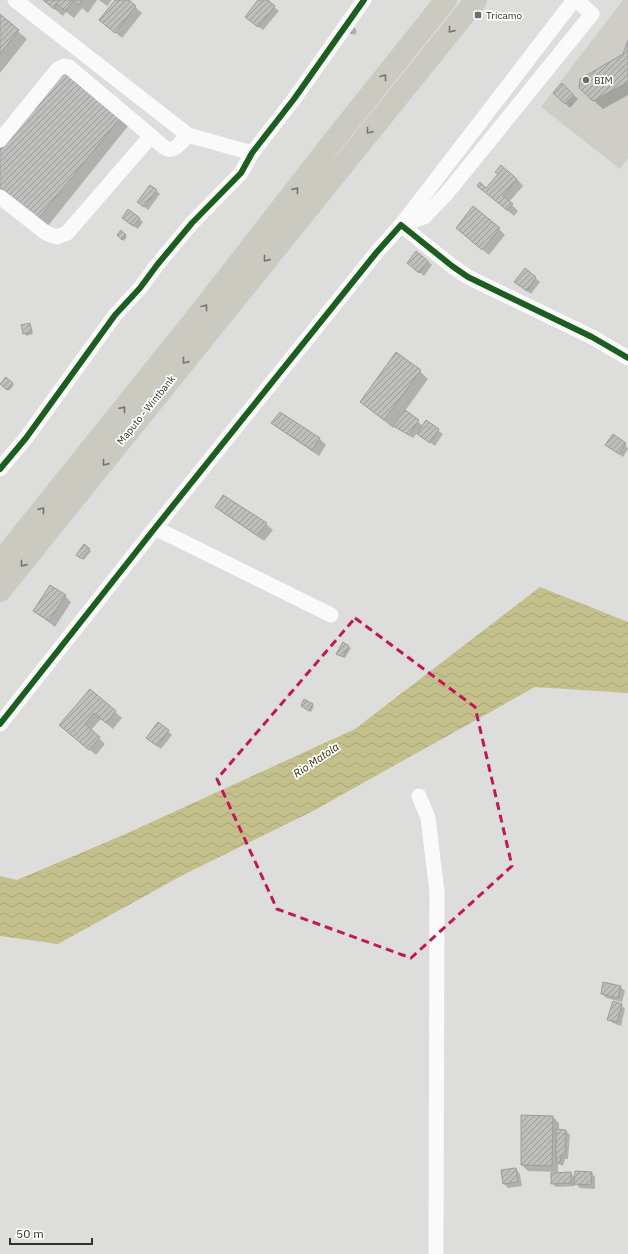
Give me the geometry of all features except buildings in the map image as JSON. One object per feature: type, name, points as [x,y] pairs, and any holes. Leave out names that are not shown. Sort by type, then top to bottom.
[{"type":"highway","points":[[281,225],[446,0]]},
{"type":"highway","points":[[281,225],[476,0]]},
{"type":"highway","name":"Maputo - Wintbank","points":[[0,562],[203,309],[281,225]]},
{"type":"highway","name":"Maputo - Wintbank","points":[[0,591],[281,225]]},
{"type":"street","points":[[15,0],[188,135],[252,153]]},
{"type":"street","points":[[2,463],[26,438],[115,315],[140,288],[192,222],[241,173],[252,153],[294,99],[364,0]]},
{"type":"street","points":[[0,724],[155,528],[371,260],[401,225],[575,0],[592,14],[446,193],[424,217],[401,225]]},
{"type":"street","points":[[0,140],[58,69],[64,66],[69,67],[167,151],[176,149],[188,135]]},
{"type":"street","points":[[0,197],[46,233],[57,237],[67,233],[151,136]]},
{"type":"street","points":[[401,225],[468,277],[592,337],[628,358]]},
{"type":"street","points":[[155,528],[331,615]]},
{"type":"street","points":[[419,796],[428,818],[437,892],[436,1254]]},
{"type":"highlighted area","points":[[355,618],[475,707],[512,866],[411,958],[277,909],[217,779]]},
{"type":"shaded area","points":[[623,0],[628,0],[628,158],[620,169],[541,107]]},
{"type":"water","name":"Rio Matola","points":[[540,587],[628,622],[628,693],[535,687],[313,811],[181,876],[58,944],[0,936],[0,876],[17,880],[130,832],[355,729]]},
{"type":"cycle path","points":[[0,469],[26,438],[115,315],[140,288],[192,223],[241,173],[252,153],[294,99],[364,0]]},
{"type":"cycle path","points":[[0,724],[155,528],[376,253],[401,225],[468,277],[592,337],[628,358]]},
{"type":"place","name":"Tricamo","points":[[478,15]]},
{"type":"place","name":"BIM","points":[[586,80]]}]
